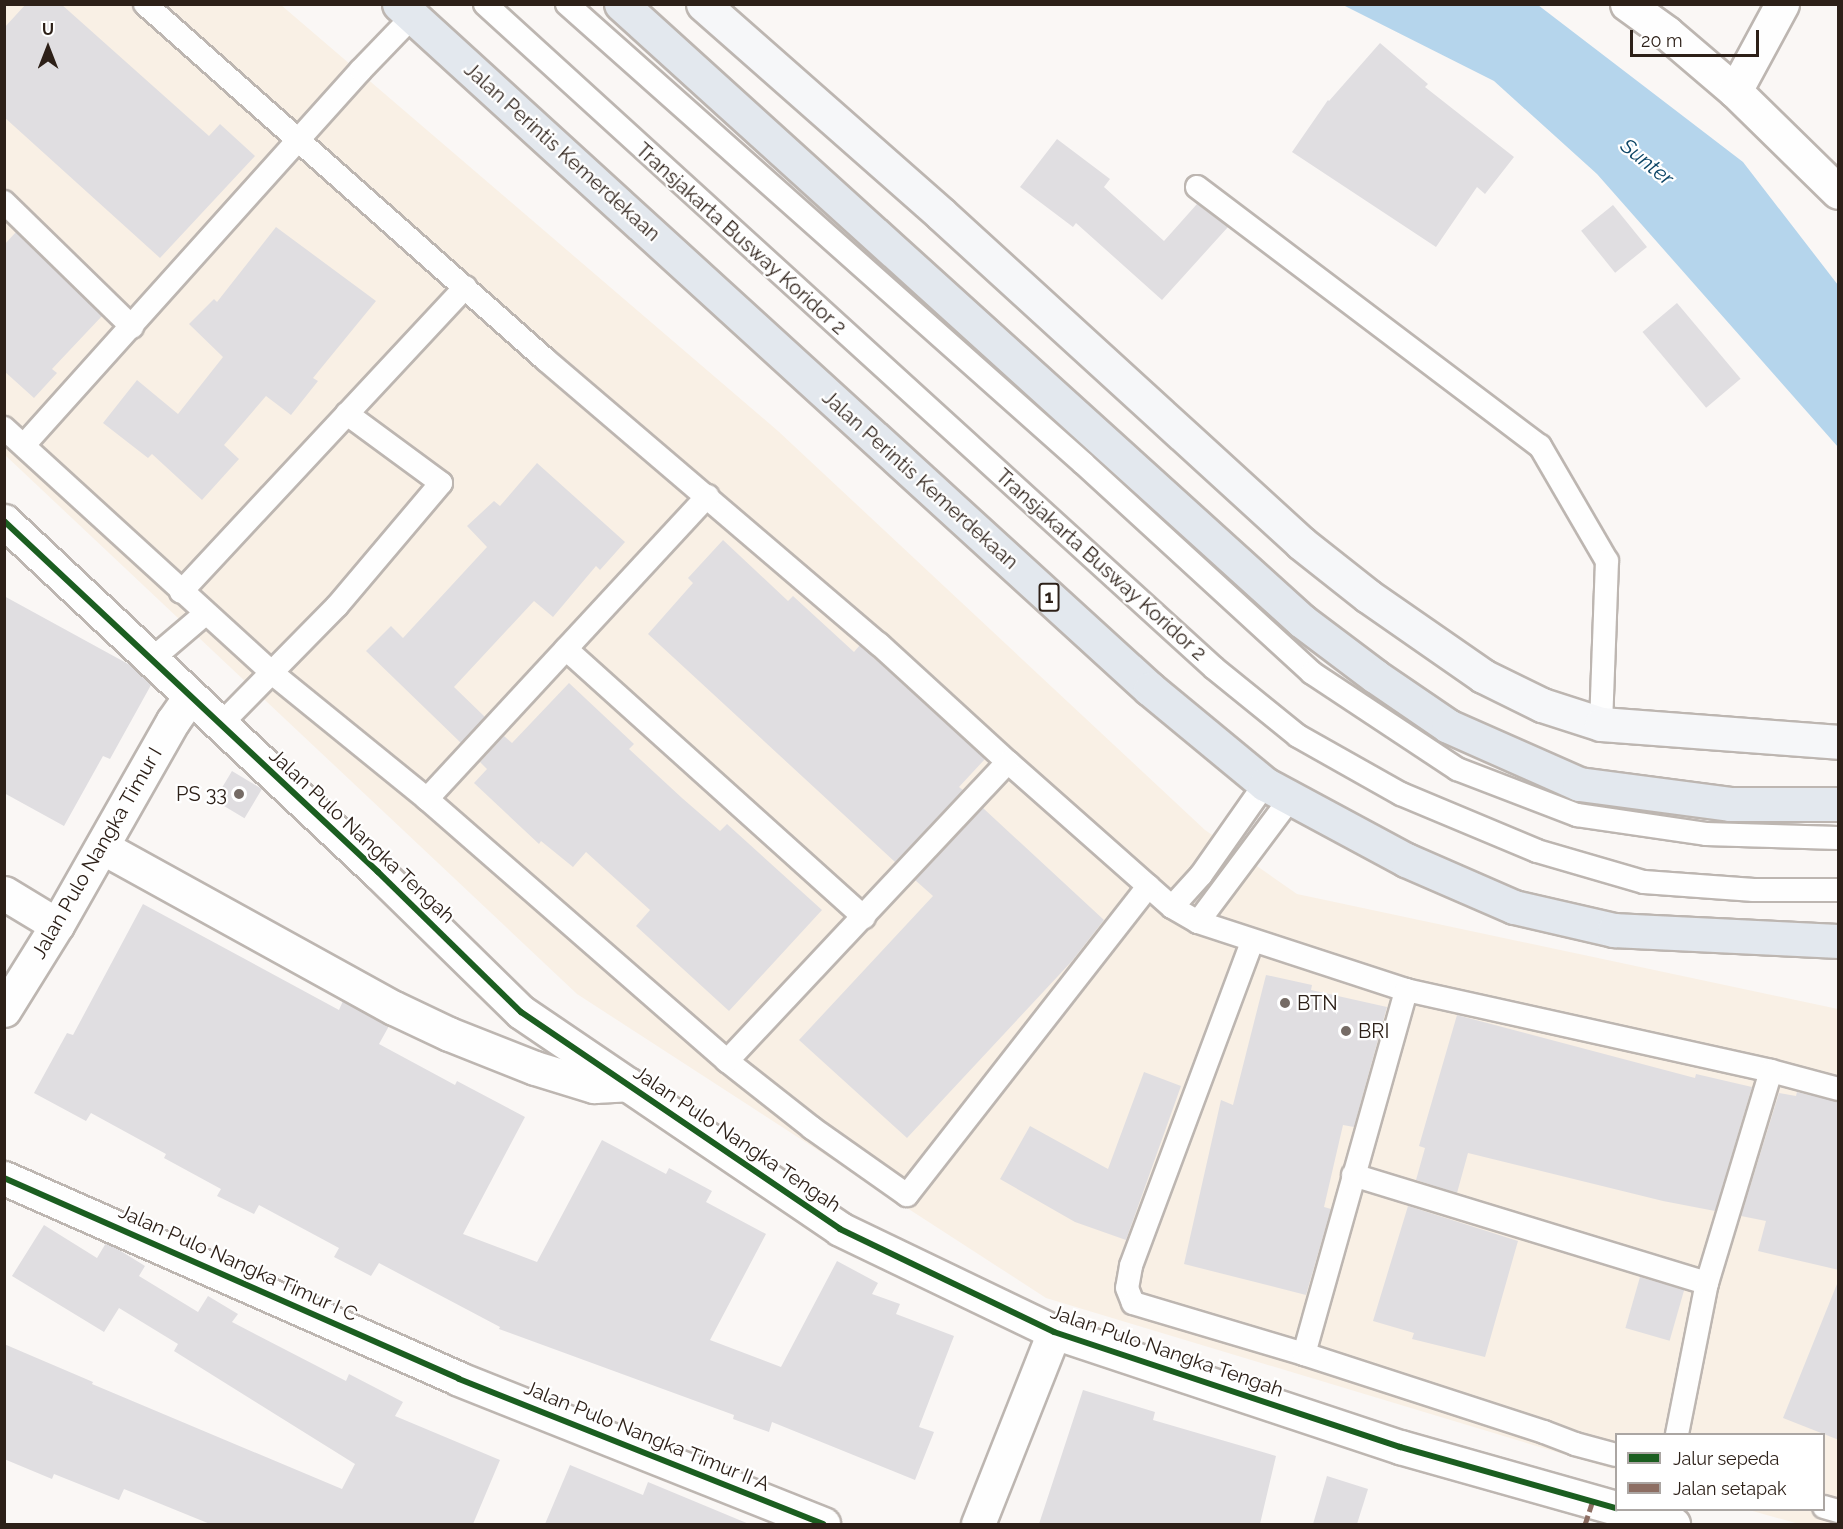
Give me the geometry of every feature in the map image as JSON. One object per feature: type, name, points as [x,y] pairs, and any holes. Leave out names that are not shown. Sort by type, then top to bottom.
[{"type":"highway","points":[[621,4],[1302,621],[1375,676],[1448,726],[1580,784],[1730,804],[1839,804]]},
{"type":"highway","name":"Jalan Perintis Kemerdekaan","points":[[406,10],[1150,689],[1278,792],[1406,860],[1514,908],[1614,930],[1834,947]]},
{"type":"main road","points":[[703,4],[941,214],[1301,543],[1368,596],[1483,676],[1542,705],[1601,724],[1839,742]]},
{"type":"street","points":[[1627,4],[1667,33],[1736,91],[1839,192]]},
{"type":"street","points":[[1736,91],[1782,4]]},
{"type":"street","name":"Jalan Pulo Nangka Tengah","points":[[4,521],[378,872],[521,1012],[840,1228],[1054,1332],[1400,1447],[1603,1511],[1673,1524]]},
{"type":"street","name":"Jalan Pulo Nangka Timur I","points":[[4,1010],[57,925],[173,721],[190,697]]},
{"type":"street","points":[[102,847],[394,1008],[449,1034],[534,1068],[594,1086],[628,1084]]},
{"type":"street","points":[[4,893],[57,925]]},
{"type":"street","name":"Jalan Pulo Nangka Timur I C","points":[[4,1178],[459,1379]]},
{"type":"street","points":[[978,1524],[1054,1332]]},
{"type":"street","name":"Jalan Pulo Nangka Timur II A","points":[[459,1379],[824,1524]]},
{"type":"lane","points":[[145,4],[296,142],[546,360],[879,644],[1172,907],[1198,922],[1252,942],[1406,990],[1771,1071],[1839,1089]]},
{"type":"lane","name":"Transjakarta Busway Koridor 2","points":[[485,4],[1214,668],[1298,736],[1401,794],[1537,851],[1644,882],[1754,890],[1839,890]]},
{"type":"lane","points":[[567,4],[1074,455],[1312,673],[1457,769],[1577,815],[1706,834],[1839,838]]},
{"type":"lane","points":[[24,445],[296,142],[406,10]]},
{"type":"lane","points":[[1197,187],[1540,446],[1607,561],[1601,724]]},
{"type":"lane","points":[[4,202],[132,327]]},
{"type":"lane","points":[[181,592],[465,287]]},
{"type":"lane","points":[[220,725],[337,606],[441,483],[347,414]]},
{"type":"lane","points":[[4,428],[272,673],[427,800],[727,1061],[812,1128],[907,1195],[1148,886]]},
{"type":"lane","points":[[427,800],[708,496]]},
{"type":"lane","points":[[151,660],[205,614]]},
{"type":"lane","points":[[566,649],[864,917]]},
{"type":"lane","points":[[727,1061],[1008,762]]},
{"type":"lane","points":[[1172,907],[1278,792]]},
{"type":"lane","points":[[1198,922],[1278,792]]},
{"type":"lane","points":[[1252,942],[1131,1266],[1127,1288],[1133,1303],[1304,1354],[1575,1444],[1615,1454]]},
{"type":"lane","points":[[1304,1354],[1406,990]]},
{"type":"lane","points":[[1677,1433],[1707,1283],[1771,1071]]},
{"type":"lane","points":[[1353,1175],[1707,1283]]},
{"type":"shaded area","points":[[4,5],[281,5],[778,431],[1205,830],[1297,894],[1838,1009],[1838,1524],[1799,1524],[1753,1511],[1825,1511],[1825,1433],[1615,1433],[1615,1470],[1046,1298],[577,994],[5,455]]},
{"type":"water","name":"Sunter","points":[[1343,5],[1538,5],[1743,162],[1838,285],[1838,447],[1597,174],[1494,81]]},
{"type":"building","points":[[26,4],[61,4],[209,136],[220,124],[255,156],[160,258],[4,117],[4,28]]},
{"type":"building","points":[[1380,43],[1428,84],[1425,87],[1514,157],[1485,194],[1477,187],[1436,247],[1292,152],[1328,100]]},
{"type":"building","points":[[1057,139],[1110,179],[1104,187],[1164,241],[1197,204],[1228,227],[1162,300],[1076,223],[1073,227],[1020,187]]},
{"type":"building","points":[[1613,205],[1647,247],[1615,273],[1581,231]]},
{"type":"building","points":[[276,227],[376,301],[313,378],[318,381],[291,415],[266,396],[224,445],[239,459],[202,500],[152,454],[148,458],[103,423],[137,380],[178,414],[223,357],[189,324],[214,299],[217,302]]},
{"type":"building","points":[[16,232],[102,316],[52,369],[57,373],[34,398],[4,371],[4,245]]},
{"type":"building","points":[[1677,303],[1741,379],[1706,408],[1643,332]]},
{"type":"building","points":[[537,463],[625,542],[600,570],[596,566],[553,617],[534,601],[454,687],[485,717],[461,743],[366,651],[391,626],[403,638],[487,547],[467,526],[494,501],[500,506]]},
{"type":"building","points":[[723,540],[788,601],[793,596],[854,652],[860,645],[985,759],[959,787],[963,790],[895,862],[648,634],[693,583],[688,578]]},
{"type":"building","points":[[4,596],[130,665],[151,685],[110,759],[103,756],[64,826],[4,793]]},
{"type":"building","points":[[569,683],[634,744],[629,749],[682,798],[720,831],[727,824],[822,910],[729,1011],[636,926],[650,910],[586,852],[573,867],[541,841],[539,844],[474,783],[487,769],[480,762],[504,736],[512,743]]},
{"type":"building","name":"PS 33","points":[[232,771],[262,789],[244,818],[214,800]]},
{"type":"building","points":[[983,808],[1104,920],[1072,961],[907,1138],[799,1040],[933,896],[915,880]]},
{"type":"building","points":[[143,904],[339,1010],[343,1001],[389,1026],[379,1044],[455,1085],[457,1081],[525,1117],[463,1234],[537,1262],[602,1140],[666,1174],[669,1168],[712,1191],[706,1202],[766,1234],[710,1340],[781,1367],[837,1261],[878,1283],[872,1294],[900,1304],[896,1314],[954,1336],[919,1427],[934,1432],[915,1480],[772,1422],[769,1432],[733,1419],[734,1415],[499,1329],[500,1327],[379,1263],[371,1276],[334,1257],[339,1248],[259,1205],[254,1214],[217,1196],[221,1189],[164,1158],[166,1154],[91,1113],[86,1121],[34,1093],[67,1033],[73,1035]]},
{"type":"building","points":[[1266,975],[1312,985],[1311,990],[1387,1007],[1354,1127],[1343,1125],[1324,1207],[1331,1209],[1306,1295],[1184,1264],[1221,1100],[1233,1105]]},
{"type":"building","points":[[1457,1015],[1695,1078],[1696,1074],[1752,1087],[1715,1211],[1663,1201],[1468,1153],[1457,1193],[1416,1180],[1425,1148],[1419,1146]]},
{"type":"building","points":[[1144,1072],[1181,1086],[1126,1240],[1075,1222],[1000,1179],[1030,1126],[1108,1169]]},
{"type":"building","points":[[1797,1092],[1839,1102],[1839,1270],[1758,1251],[1766,1221],[1741,1216],[1779,1093],[1796,1096]]},
{"type":"building","points":[[1408,1206],[1518,1241],[1485,1357],[1412,1339],[1414,1333],[1373,1321]]},
{"type":"building","points":[[44,1225],[97,1258],[106,1243],[116,1248],[145,1266],[139,1276],[198,1312],[208,1296],[238,1314],[232,1322],[346,1381],[349,1374],[403,1402],[395,1416],[500,1460],[473,1524],[210,1524],[124,1489],[119,1500],[54,1474],[52,1479],[4,1459],[4,1344],[93,1382],[92,1384],[342,1489],[355,1464],[174,1351],[178,1344],[119,1308],[104,1332],[12,1276]]},
{"type":"building","points":[[1640,1277],[1684,1290],[1670,1341],[1625,1328]]},
{"type":"building","points":[[1837,1284],[1839,1285],[1839,1440],[1783,1418]]},
{"type":"building","points":[[1083,1390],[1155,1412],[1153,1420],[1276,1456],[1260,1524],[1039,1524]]},
{"type":"building","points":[[570,1465],[643,1495],[648,1482],[749,1524],[545,1524]]},
{"type":"building","points":[[1327,1476],[1368,1489],[1357,1524],[1313,1524]]},
{"type":"marked path","points":[[1585,1524],[1592,1502]]},
{"type":"cycle path","points":[[4,521],[378,872],[521,1012],[840,1229],[1054,1332],[1400,1447],[1615,1508]]},
{"type":"cycle path","points":[[4,1178],[459,1379],[823,1524]]},
{"type":"place","name":"PS 33","points":[[239,794]]},
{"type":"place","name":"BTN","points":[[1285,1003]]},
{"type":"place","name":"BRI","points":[[1346,1031]]}]
